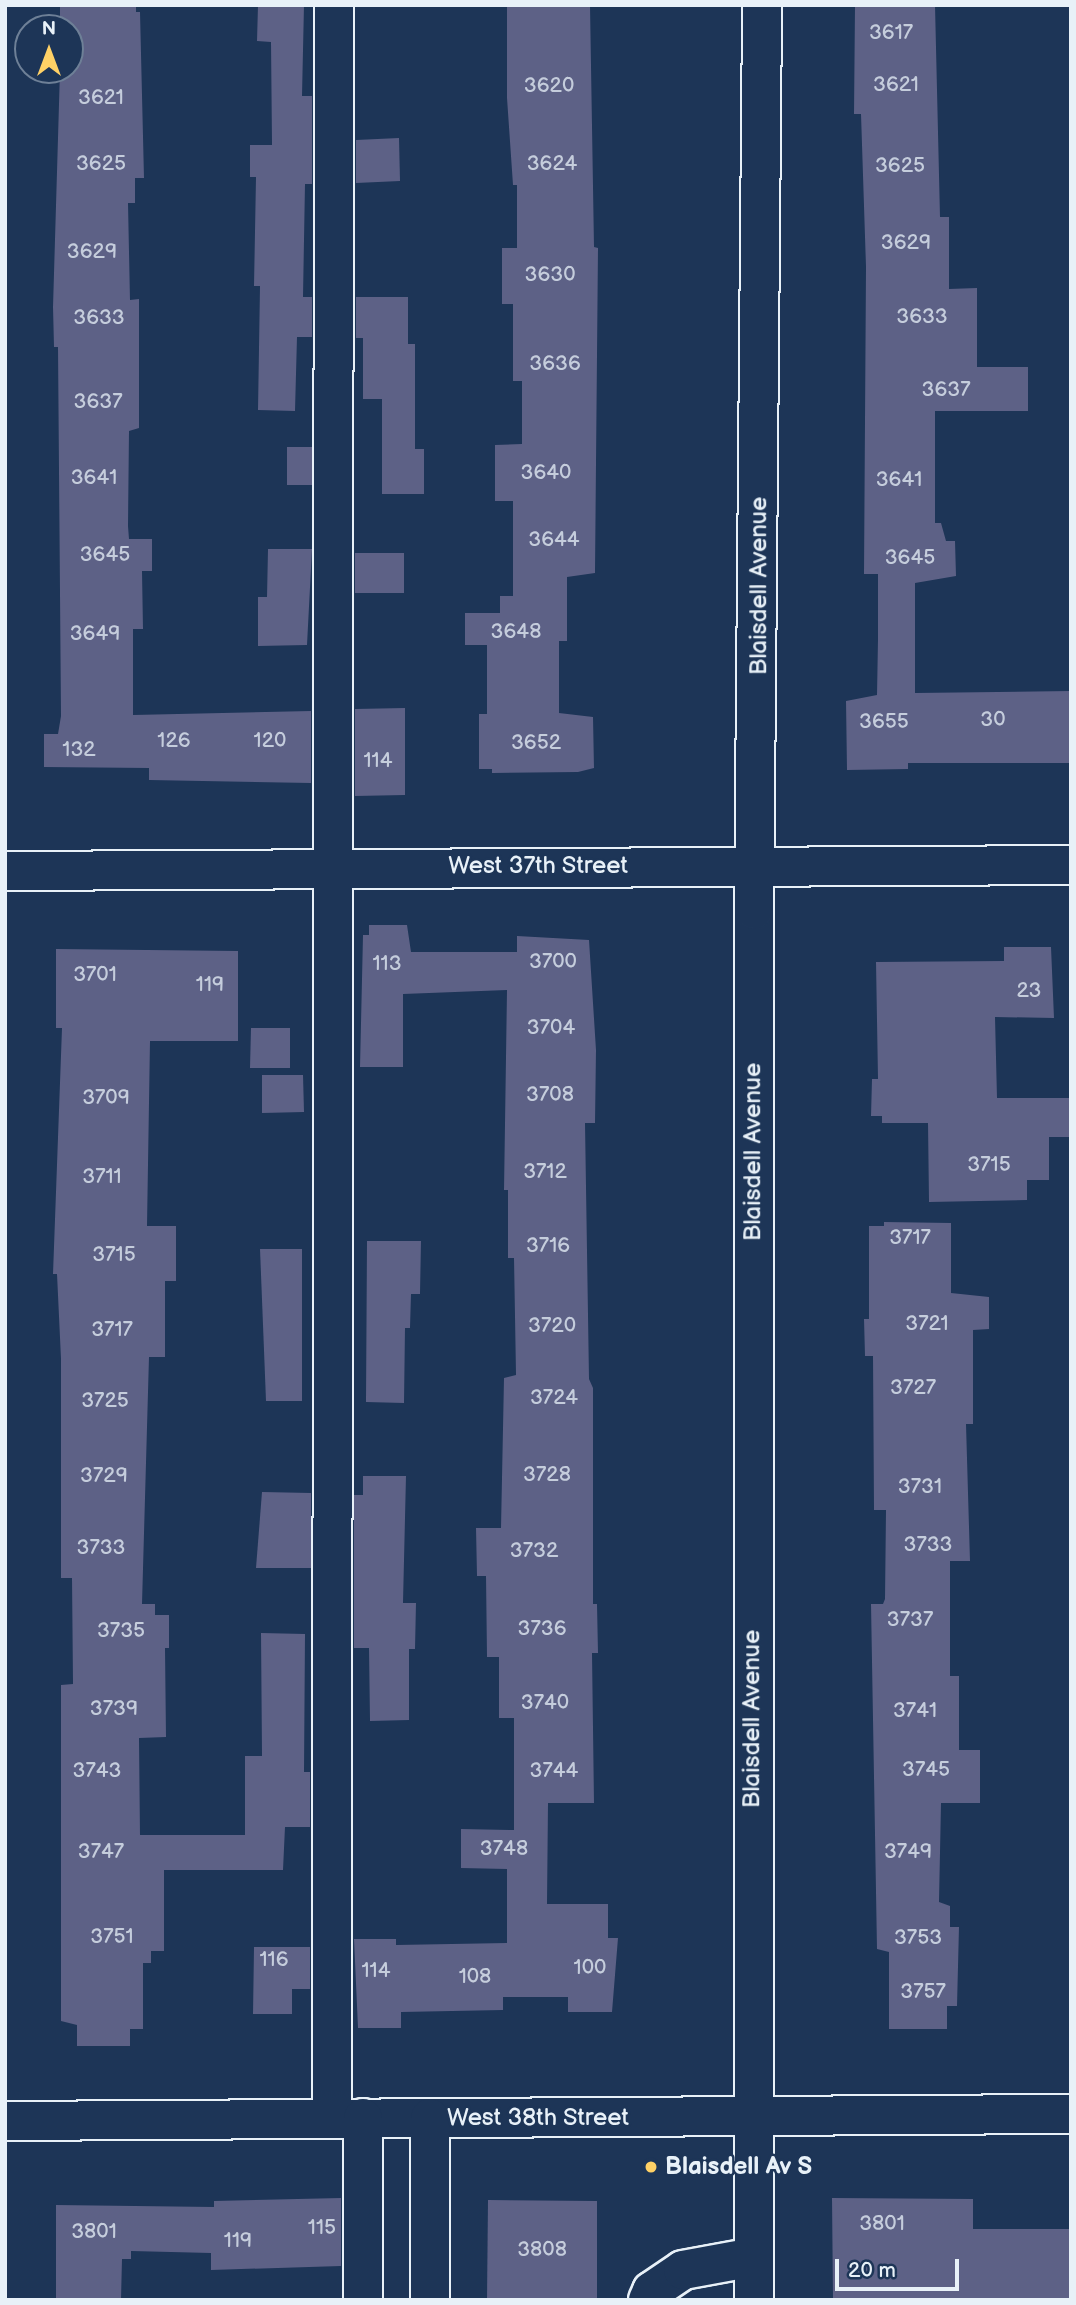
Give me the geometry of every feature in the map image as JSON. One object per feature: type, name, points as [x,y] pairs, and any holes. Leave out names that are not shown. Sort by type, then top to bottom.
[{"type":"street","points":[[334,5],[331,866],[348,2118],[363,2300]]},
{"type":"street","name":"Blaisdell Avenue","points":[[754,2300],[751,2117],[755,866],[762,5]]},
{"type":"street","name":"West 37th Street","points":[[5,871],[331,866],[1071,865]]},
{"type":"street","name":"West 38th Street","points":[[5,2121],[1071,2114]]},
{"type":"street","points":[[430,2118],[430,2300]]},
{"type":"street","points":[[648,2300],[652,2291],[684,2270],[754,2257]]},
{"type":"building","points":[[60,5],[136,5],[136,12],[140,12],[144,178],[135,178],[135,203],[128,203],[130,300],[139,299],[139,428],[129,431],[128,526],[129,539],[152,539],[152,571],[142,571],[143,629],[133,629],[133,715],[311,711],[311,783],[149,780],[149,768],[44,767],[44,734],[58,734],[61,716],[58,347],[54,347],[53,307],[60,84],[84,84],[84,14],[60,14]]},
{"type":"building","points":[[258,5],[304,5],[302,96],[312,96],[312,184],[305,184],[303,297],[312,297],[312,337],[297,337],[295,411],[258,410],[260,286],[254,286],[256,177],[250,177],[250,145],[272,145],[271,42],[257,41]]},
{"type":"building","points":[[507,5],[590,5],[594,247],[598,248],[595,573],[567,577],[567,641],[559,641],[559,713],[593,717],[594,768],[578,772],[492,773],[492,769],[479,769],[479,714],[487,714],[487,645],[465,645],[465,613],[500,613],[500,596],[513,596],[513,501],[495,501],[495,445],[522,444],[522,381],[513,381],[513,304],[502,304],[502,248],[517,248],[517,185],[513,185],[507,98]]},
{"type":"building","points":[[855,5],[935,5],[940,217],[949,217],[949,289],[977,288],[977,367],[1028,367],[1028,411],[935,411],[935,523],[941,523],[946,541],[955,541],[956,576],[915,583],[915,693],[1071,691],[1071,763],[908,763],[908,769],[847,770],[846,701],[877,695],[878,639],[878,574],[864,574],[866,267],[861,114],[854,114]]},
{"type":"building","points":[[399,138],[400,181],[356,183],[356,140]]},
{"type":"building","points":[[356,297],[408,297],[408,344],[415,344],[415,449],[424,449],[424,494],[382,494],[382,399],[363,399],[363,338],[356,338]]},
{"type":"building","points":[[287,447],[312,447],[312,485],[287,485]]},
{"type":"building","points":[[268,549],[312,549],[307,645],[258,646],[258,597],[267,597]]},
{"type":"building","points":[[355,553],[404,553],[404,593],[355,593]]},
{"type":"building","points":[[405,708],[405,795],[355,796],[355,709]]},
{"type":"building","points":[[369,925],[407,925],[411,952],[517,952],[517,936],[589,940],[596,1050],[595,1123],[585,1123],[589,1379],[593,1388],[593,1604],[597,1604],[598,1653],[592,1653],[594,1803],[548,1803],[547,1904],[608,1904],[608,1938],[618,1938],[612,2012],[568,2012],[568,1997],[503,1997],[503,2010],[401,2012],[401,2028],[358,2028],[354,1939],[396,1939],[396,1945],[507,1943],[507,1869],[461,1868],[461,1829],[514,1830],[514,1718],[499,1718],[499,1657],[487,1657],[486,1576],[477,1576],[476,1528],[501,1528],[504,1378],[516,1375],[514,1258],[508,1258],[508,1190],[504,1190],[507,990],[403,994],[403,1067],[360,1067],[363,935],[369,935]]},
{"type":"building","points":[[1004,947],[1051,947],[1054,1018],[995,1017],[997,1098],[1071,1098],[1071,1137],[1049,1137],[1049,1180],[1027,1180],[1027,1200],[929,1202],[928,1123],[882,1123],[882,1116],[871,1116],[872,1079],[878,1079],[876,962],[1004,961]]},
{"type":"building","points":[[56,949],[238,951],[238,1041],[150,1041],[147,1226],[176,1226],[176,1281],[165,1281],[165,1357],[149,1357],[142,1604],[155,1604],[155,1615],[169,1615],[169,1648],[165,1648],[166,1737],[139,1738],[140,1835],[245,1835],[245,1756],[262,1756],[261,1633],[305,1634],[304,1772],[310,1772],[310,1827],[285,1827],[283,1870],[164,1870],[164,1951],[151,1951],[151,1963],[143,1963],[143,2029],[130,2029],[130,2046],[77,2046],[77,2025],[61,2021],[61,1685],[73,1684],[72,1578],[61,1578],[61,1359],[57,1274],[53,1274],[62,1028],[56,1028]]},
{"type":"building","points":[[251,1028],[290,1028],[290,1068],[250,1068]]},
{"type":"building","points":[[262,1075],[303,1075],[304,1112],[262,1113]]},
{"type":"building","points":[[884,1222],[951,1223],[951,1293],[989,1297],[989,1329],[973,1330],[973,1424],[966,1424],[970,1561],[950,1561],[950,1676],[959,1676],[959,1750],[980,1750],[980,1803],[941,1803],[939,1902],[950,1906],[950,1927],[959,1927],[957,2006],[947,2006],[947,2029],[889,2029],[889,1952],[877,1949],[871,1604],[883,1604],[885,1599],[886,1510],[874,1510],[873,1356],[865,1356],[864,1319],[869,1319],[869,1226],[884,1226]]},
{"type":"building","points":[[367,1241],[421,1241],[420,1294],[411,1294],[410,1328],[405,1328],[404,1403],[366,1402]]},
{"type":"building","points":[[260,1249],[302,1249],[302,1401],[266,1401]]},
{"type":"building","points":[[363,1476],[406,1476],[403,1603],[416,1603],[415,1649],[409,1649],[409,1720],[370,1721],[369,1648],[354,1648],[354,1495],[363,1495]]},
{"type":"building","points":[[262,1492],[311,1493],[311,1568],[256,1568]]},
{"type":"building","points":[[254,1947],[310,1947],[310,1989],[292,1989],[292,2014],[253,2014]]},
{"type":"building","points":[[341,2198],[341,2266],[211,2270],[211,2253],[131,2251],[131,2259],[122,2259],[121,2300],[56,2300],[56,2205],[214,2207],[214,2201]]},
{"type":"building","points":[[832,2198],[973,2199],[973,2229],[1071,2229],[1071,2300],[833,2300]]},
{"type":"building","points":[[488,2200],[597,2201],[597,2300],[487,2300]]},
{"type":"place","name":"Blaisdell Av S","points":[[651,2167]]}]
